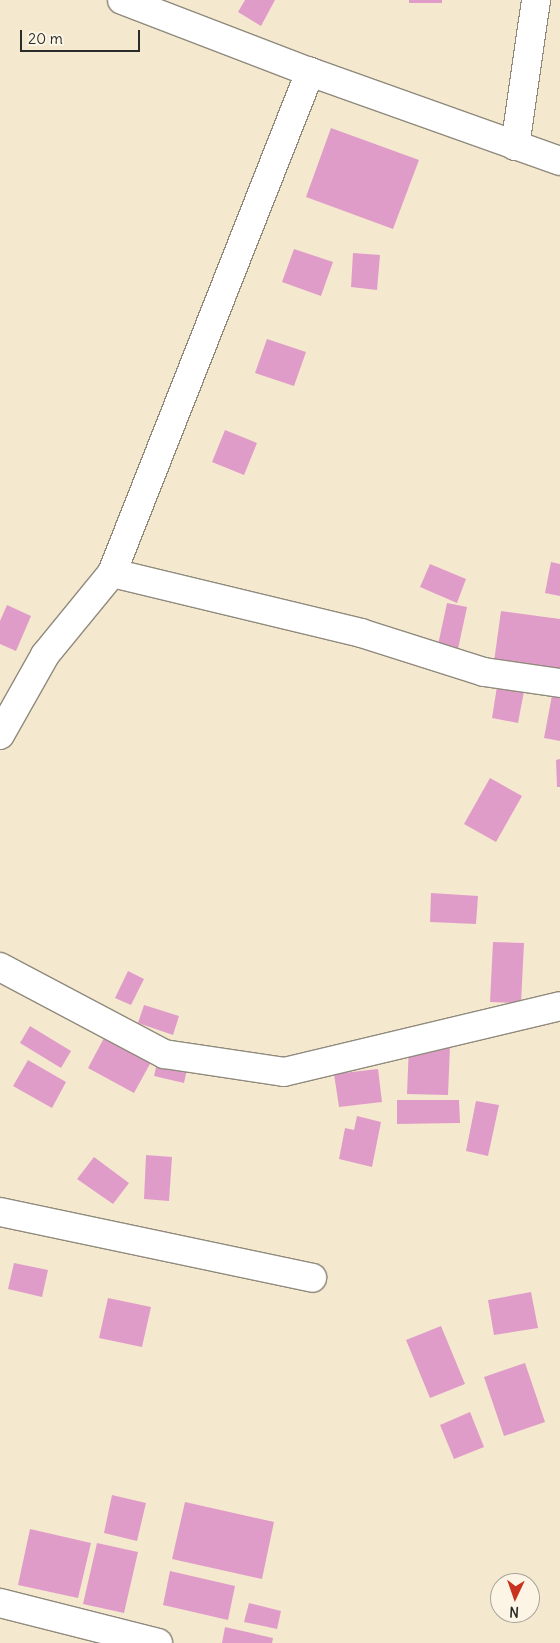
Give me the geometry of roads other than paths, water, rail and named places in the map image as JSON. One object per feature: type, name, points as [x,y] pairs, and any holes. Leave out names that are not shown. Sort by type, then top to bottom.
[{"type":"street","points":[[122,0],[310,72],[560,161]]},
{"type":"street","points":[[514,146],[536,0]]},
{"type":"street","points":[[0,734],[45,655],[112,573],[310,72]]},
{"type":"street","points":[[112,573],[361,633],[484,672],[560,682]]},
{"type":"street","points":[[0,967],[164,1054],[284,1072],[560,1006]]},
{"type":"street","points":[[0,1212],[312,1278]]},
{"type":"street","points":[[0,1602],[158,1643]]}]
